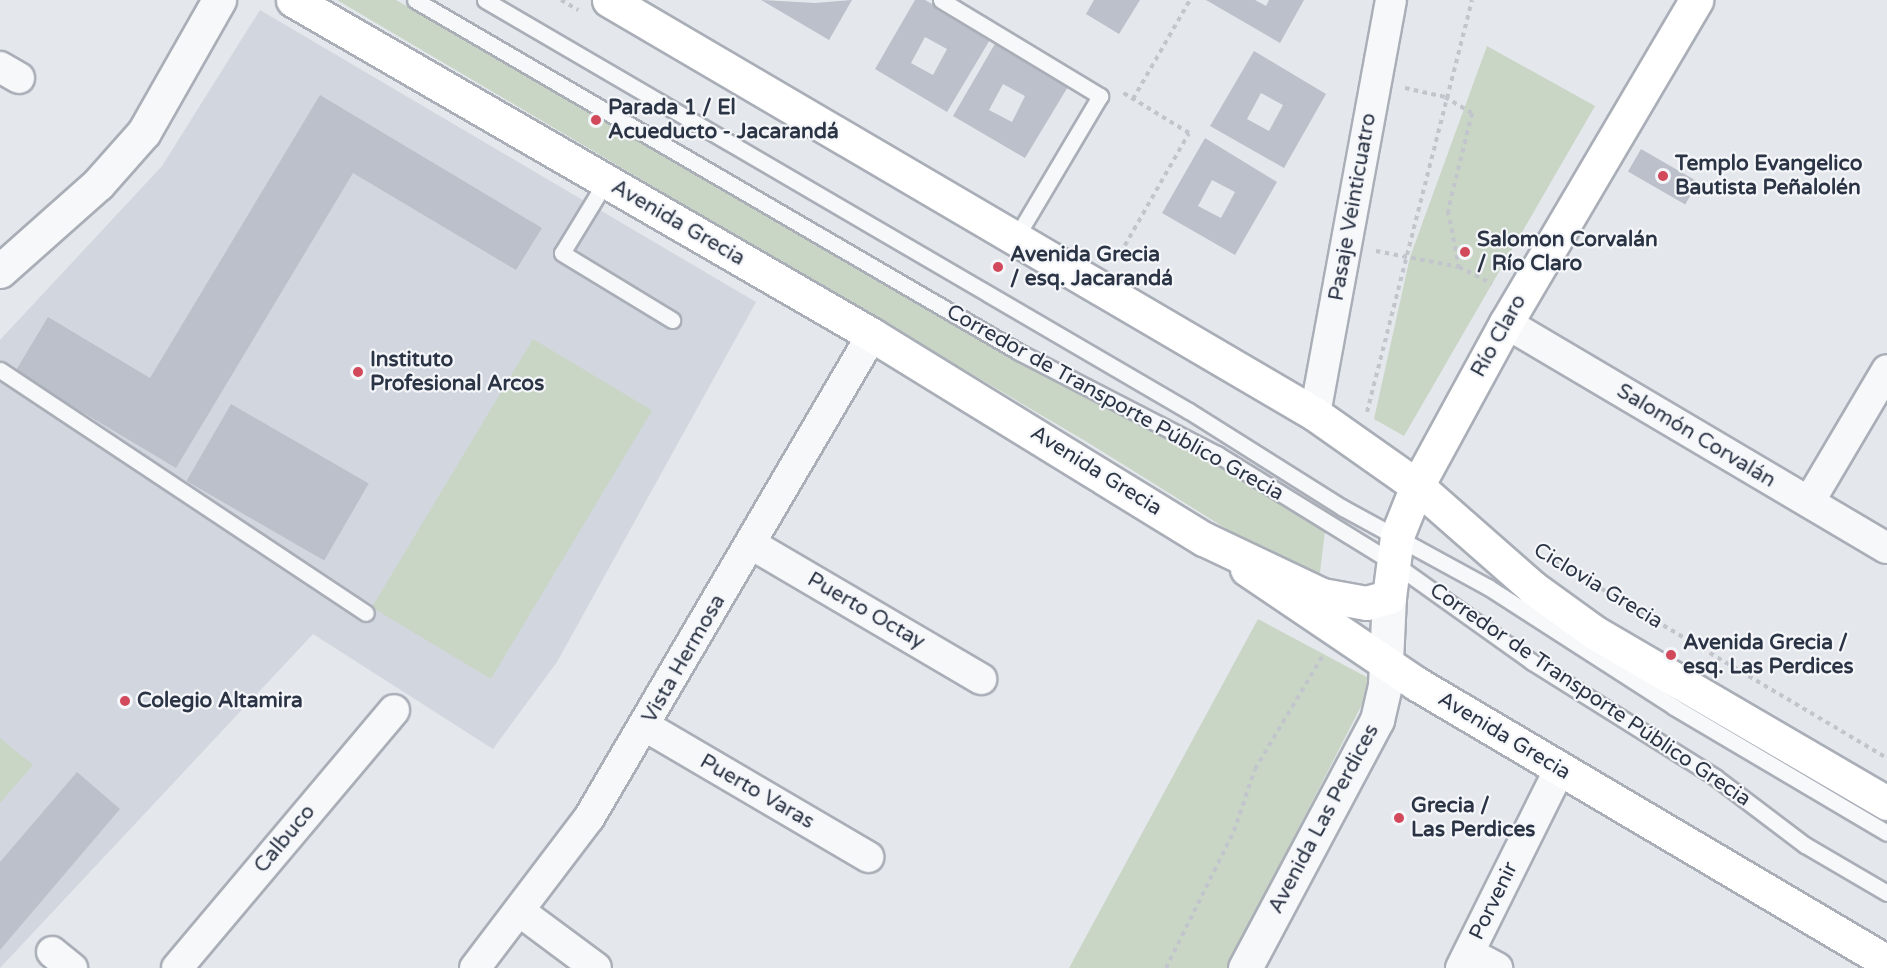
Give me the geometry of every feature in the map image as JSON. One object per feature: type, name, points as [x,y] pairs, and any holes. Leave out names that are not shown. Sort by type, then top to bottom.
[{"type":"main road","name":"Avenida Grecia","points":[[293,0],[872,336],[1204,539],[1386,664],[1887,962]]},
{"type":"main road","points":[[609,0],[1315,414],[1417,486],[1533,588],[1594,632],[1887,803]]},
{"type":"main road","name":"Río Claro","points":[[1389,597],[1394,549],[1417,486],[1513,311],[1696,0]]},
{"type":"main road","points":[[1204,539],[1347,603],[1389,597]]},
{"type":"street","points":[[0,271],[98,184],[144,132],[219,0]]},
{"type":"street","name":"Pasaje Veinticuatro","points":[[1315,414],[1391,0]]},
{"type":"street","name":"Salomón Corvalán","points":[[1513,311],[1809,502],[1887,548]]},
{"type":"street","name":"Vista Hermosa","points":[[475,968],[522,913],[645,726],[872,336]]},
{"type":"street","points":[[1809,502],[1887,370]]},
{"type":"street","name":"Puerto Octay","points":[[751,544],[981,679]]},
{"type":"street","name":"Río Claro","points":[[1386,664],[1389,597]]},
{"type":"street","name":"Avenida Las Perdices","points":[[1245,968],[1373,728],[1382,705],[1386,664]]},
{"type":"street","name":"Calbuco","points":[[177,968],[394,710]]},
{"type":"street","name":"Puerto Varas","points":[[645,726],[868,857]]},
{"type":"street","name":"Porvenir","points":[[1465,960],[1560,769]]},
{"type":"street","points":[[522,913],[597,968]]},
{"type":"street","points":[[1465,960],[1497,968]]},
{"type":"lane","name":"Corredor de Transporte Público Grecia","points":[[415,0],[1019,352],[1394,549],[1532,662],[1715,777],[1805,845],[1887,893]]},
{"type":"lane","name":"Corredor de Transporte Público Grecia","points":[[485,0],[1394,549],[1887,833]]},
{"type":"lane","points":[[941,0],[1100,96],[1015,239]]},
{"type":"lane","points":[[606,181],[562,253],[672,320]]},
{"type":"lane","points":[[0,370],[366,613]]},
{"type":"path","points":[[1133,99],[1190,0]]},
{"type":"path","points":[[1361,445],[1403,256],[1472,0]]},
{"type":"path","points":[[1376,82],[1445,97],[1472,113],[1448,211],[1459,267]]},
{"type":"path","points":[[1403,256],[1459,267],[1513,311]]},
{"type":"path","name":"Ciclovia Grecia","points":[[1550,558],[1887,758]]},
{"type":"path","points":[[1166,968],[1234,831],[1256,769],[1319,663],[1332,629]]},
{"type":"shaded area","name":"Instituto Profesional Arcos","points":[[260,10],[756,302],[557,662],[493,749],[313,634],[0,968],[0,340],[162,166]]},
{"type":"green space","points":[[337,0],[396,0],[1022,362],[1174,437],[1325,531],[1320,572],[1316,577],[1299,574],[1087,442]]},
{"type":"green space","points":[[1487,46],[1595,106],[1404,436],[1374,419],[1410,257]]},
{"type":"green space","points":[[533,339],[652,411],[491,679],[372,607]]},
{"type":"green space","points":[[1258,619],[1374,681],[1227,968],[1069,968]]},
{"type":"green space","points":[[0,738],[33,765],[0,803]]},
{"type":"building","points":[[761,0],[815,3],[852,0],[829,40]]},
{"type":"building","points":[[915,0],[925,0],[991,38],[947,112],[875,69]],"holes":[[[925,37],[947,49],[933,75],[911,63]]]},
{"type":"building","points":[[1094,0],[1140,0],[1119,34],[1086,14]]},
{"type":"building","points":[[1206,0],[1255,0],[1266,6],[1269,0],[1304,0],[1280,43]]},
{"type":"building","points":[[996,42],[1069,85],[1025,158],[953,116]],"holes":[[[1003,84],[1025,96],[1012,122],[989,110]]]},
{"type":"building","points":[[1254,51],[1326,94],[1284,168],[1210,126]],"holes":[[[1261,93],[1283,105],[1269,131],[1247,119]]]},
{"type":"building","points":[[320,95],[542,228],[516,270],[353,173],[176,468],[15,372],[48,317],[150,378]]},
{"type":"building","points":[[1205,138],[1277,182],[1235,255],[1162,213]],"holes":[[[1212,180],[1235,192],[1221,218],[1198,206]]]},
{"type":"building","name":"Templo Evangelico Bautista Peñalolén","points":[[1641,149],[1698,182],[1685,205],[1628,172]]},
{"type":"building","points":[[231,404],[369,483],[324,561],[186,481]]},
{"type":"building","points":[[77,772],[120,809],[0,950],[0,862]]},
{"type":"place","name":"Parada 1 / El Acueducto - Jacarandá","points":[[596,120]]},
{"type":"place","name":"Templo Evangelico Bautista Peñalolén","points":[[1663,176]]},
{"type":"place","name":"Salomon Corvalán / Río Claro","points":[[1465,252]]},
{"type":"place","name":"Avenida Grecia / esq. Jacarandá","points":[[998,267]]},
{"type":"place","name":"Instituto Profesional Arcos","points":[[358,372]]},
{"type":"place","name":"Avenida Grecia / esq. Las Perdices","points":[[1671,655]]},
{"type":"place","name":"Colegio Altamira","points":[[125,701]]},
{"type":"place","name":"Grecia / Las Perdices","points":[[1399,818]]}]
